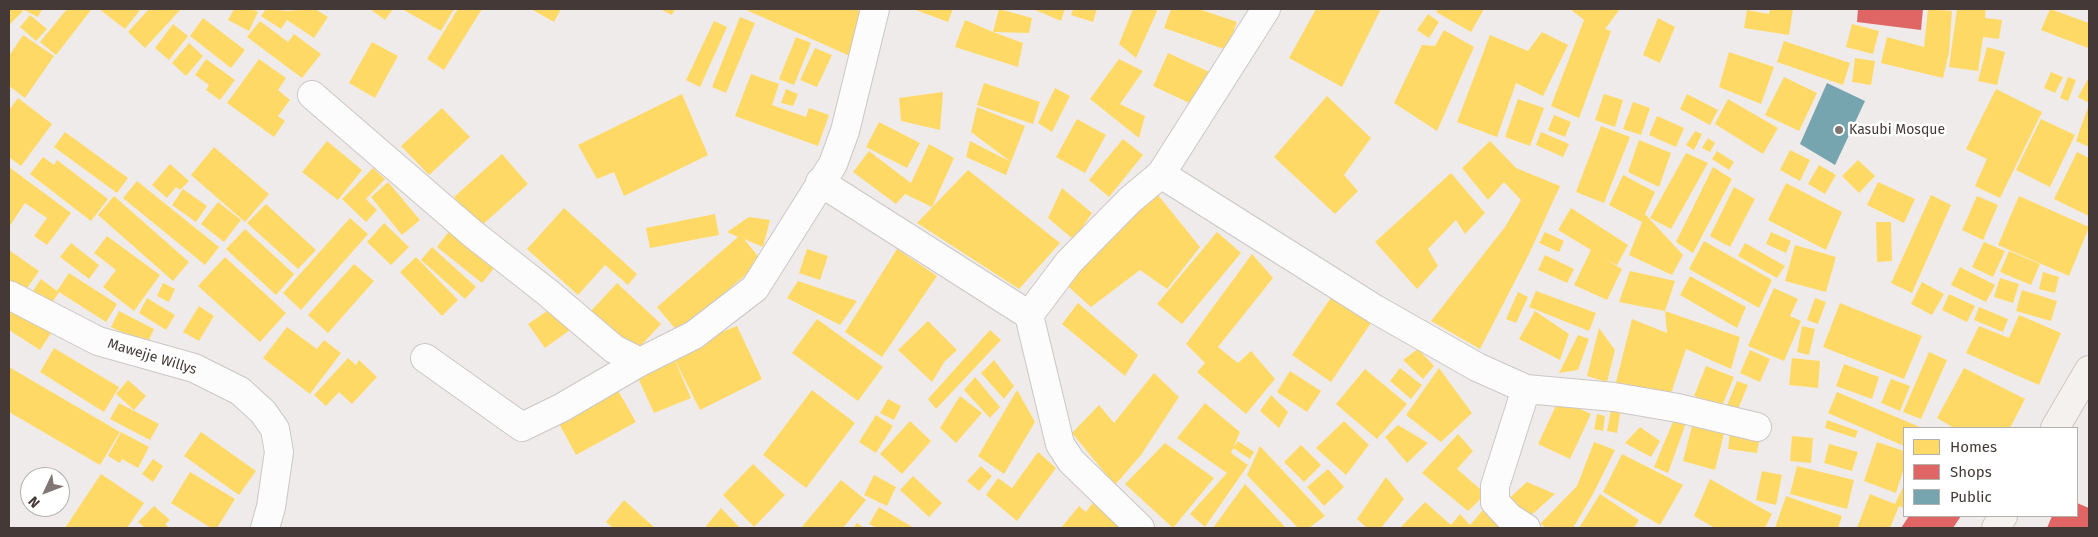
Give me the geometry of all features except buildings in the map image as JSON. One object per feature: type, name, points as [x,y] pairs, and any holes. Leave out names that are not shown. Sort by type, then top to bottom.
[{"type":"street","points":[[425,358],[522,427],[561,408],[640,362],[694,335],[755,288],[833,164],[845,131],[875,9]]},
{"type":"street","points":[[1029,315],[1069,262],[1130,200],[1161,174],[1266,9]]},
{"type":"street","points":[[312,95],[473,234],[547,292],[614,349],[640,362]]},
{"type":"street","points":[[1161,174],[1374,308],[1477,367],[1526,389],[1614,397],[1678,408],[1757,427]]},
{"type":"street","points":[[820,182],[1029,315],[1060,444],[1071,461],[1140,528]]},
{"type":"street","name":"Mawejje Willys","points":[[9,295],[98,342],[194,368],[240,391],[257,407],[275,429],[279,452],[271,507],[265,528]]},
{"type":"street","points":[[2057,427],[2089,370]]},
{"type":"street","points":[[1526,389],[1496,486],[1495,502],[1510,518],[1526,528]]},
{"type":"street","points":[[1996,528],[2002,517]]},
{"type":"place","name":"Kasubi Mosque","points":[[1839,130]]}]
